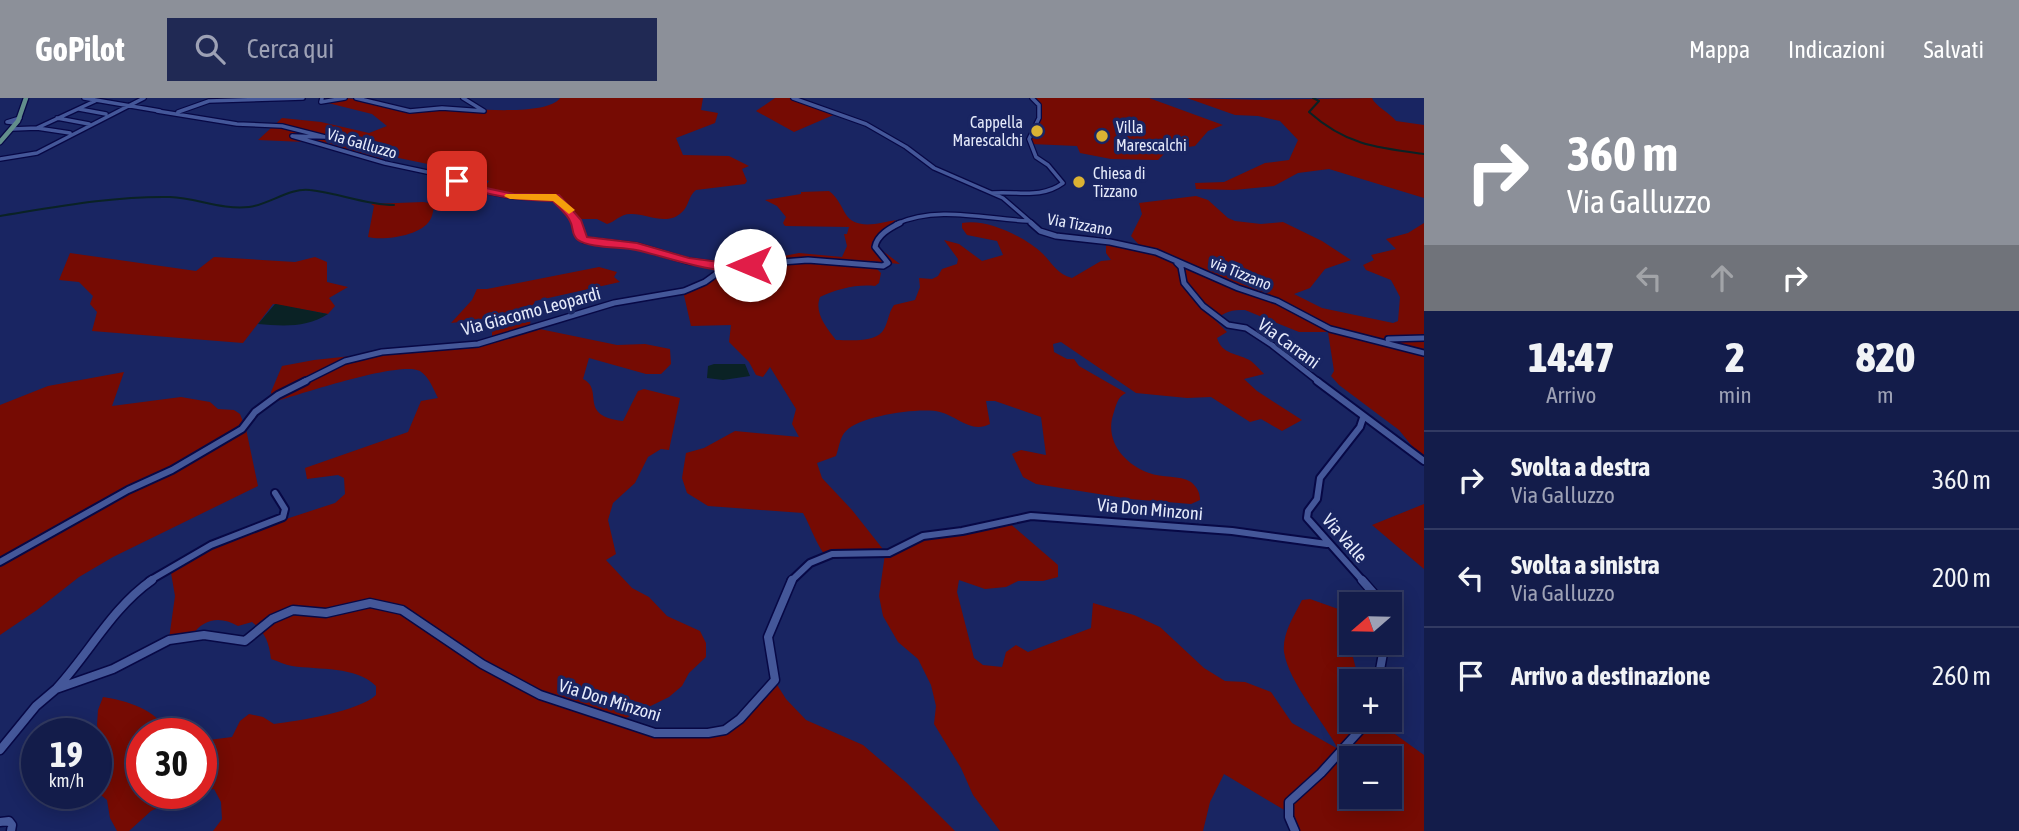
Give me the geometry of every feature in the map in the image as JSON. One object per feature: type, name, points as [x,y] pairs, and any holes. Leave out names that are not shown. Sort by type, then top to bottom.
[{"type":"main road","points":[[0,142],[18,121],[26,98]]},
{"type":"street","points":[[84,98],[157,111],[189,111],[208,101],[303,98]]},
{"type":"street","points":[[114,103],[125,98]]},
{"type":"street","points":[[0,159],[37,153],[144,98]]},
{"type":"street","points":[[322,98],[321,102],[345,98]]},
{"type":"street","points":[[356,98],[410,111],[442,108],[484,110],[463,98]]},
{"type":"street","name":"Via Tizzano","points":[[793,98],[866,124],[906,147],[934,168],[993,193],[1012,205],[1040,231],[1056,236],[1095,239],[1147,250]]},
{"type":"street","points":[[993,193],[1005,191],[1041,194],[1063,183],[1054,171],[1036,157],[1028,139],[1039,118],[1039,105],[1032,98]]},
{"type":"street","points":[[37,128],[96,100]]},
{"type":"street","points":[[77,108],[106,114]]},
{"type":"street","name":"Via Galluzzo","points":[[157,111],[237,124],[292,128],[325,137],[298,134],[292,136],[298,138],[385,163],[440,175],[484,191],[514,197],[556,198],[576,220],[579,234],[584,240],[637,246],[688,261],[727,266]]},
{"type":"street","points":[[51,115],[89,124]]},
{"type":"street","points":[[0,123],[18,121]]},
{"type":"street","points":[[12,129],[37,128],[70,133]]},
{"type":"street","name":"Via Giacomo Leopardi","points":[[0,562],[128,490],[172,470],[242,429],[255,412],[278,395],[345,361],[382,352],[478,344],[614,303],[684,290],[705,282],[727,266],[808,260],[883,266],[888,263],[875,247],[876,241],[899,220],[951,215],[1028,221]]},
{"type":"street","name":"via Tizzano","points":[[1147,250],[1167,256],[1238,288],[1277,301],[1323,325],[1424,353]]},
{"type":"street","name":"Via Carrani","points":[[1147,250],[1179,264],[1184,283],[1203,306],[1228,325],[1246,328],[1272,345],[1363,418],[1424,461]]},
{"type":"street","points":[[1371,339],[1424,338]]},
{"type":"street","name":"Via Valle","points":[[1363,418],[1360,427],[1320,478],[1317,499],[1308,511],[1307,518],[1371,592]]},
{"type":"street","points":[[56,690],[81,662],[110,619],[131,596],[156,576],[177,561],[220,539],[283,517],[285,509],[275,493]]},
{"type":"street","name":"Via Don Minzoni","points":[[0,750],[36,706],[56,690],[113,669],[169,640],[204,635],[245,641],[272,619],[293,610],[326,613],[370,603],[402,610],[482,664],[540,695],[655,733],[717,733],[740,719],[775,680],[768,637],[791,581],[810,564],[832,554],[889,553],[923,536],[962,531],[1031,516],[1232,531],[1327,544]]},
{"type":"street","points":[[1295,831],[1289,817],[1289,802],[1321,773],[1358,732]]},
{"type":"street","points":[[0,822],[9,821],[12,825],[11,831]]},
{"type":"shaded area","points":[[341,98],[414,111],[438,108],[521,110],[552,104],[560,98],[703,98],[701,110],[718,113],[715,123],[676,138],[683,155],[729,156],[749,166],[742,169],[747,181],[745,184],[696,190],[684,211],[670,219],[628,214],[607,224],[597,219],[575,219],[568,208],[561,208],[553,199],[518,200],[480,193],[489,181],[452,169],[389,156],[379,162],[328,143],[258,140],[282,118],[321,122],[369,133],[387,126],[372,114],[328,103]]},
{"type":"shaded area","points":[[775,98],[795,98],[838,113],[794,132],[756,111]]},
{"type":"shaded area","points":[[1031,98],[1149,98],[1223,125],[1208,131],[1195,146],[1168,150],[1158,160],[1111,159],[1080,153],[1077,146],[1031,144],[1031,132],[1042,109]]},
{"type":"shaded area","points":[[1187,98],[1372,98],[1396,121],[1424,125],[1424,198],[1329,169],[1298,173],[1274,186],[1234,190],[1196,189],[1195,183],[1224,182],[1265,163],[1289,160],[1298,140],[1280,121],[1235,115]]},
{"type":"shaded area","points":[[829,191],[849,219],[861,224],[896,220],[881,234],[875,245],[900,264],[869,261],[881,273],[879,283],[875,286],[847,288],[820,297],[820,314],[836,340],[860,340],[878,336],[884,329],[894,305],[915,300],[920,287],[919,278],[932,279],[938,276],[942,269],[957,264],[958,259],[944,240],[959,244],[982,261],[1003,255],[997,241],[967,235],[962,223],[983,223],[1016,235],[1043,254],[1059,271],[1072,278],[1101,261],[1111,260],[1106,253],[1106,242],[1140,246],[1131,236],[1142,214],[1139,203],[1196,196],[1208,200],[1235,221],[1261,224],[1283,222],[1322,241],[1351,260],[1325,269],[1310,288],[1294,294],[1322,308],[1393,323],[1398,321],[1400,297],[1391,280],[1366,270],[1363,265],[1374,260],[1371,255],[1396,249],[1386,239],[1408,233],[1424,223],[1424,461],[1399,430],[1331,376],[1334,371],[1328,332],[1299,332],[1245,310],[1236,310],[1215,320],[1227,332],[1217,338],[1219,344],[1231,353],[1251,361],[1264,374],[1244,379],[1257,391],[1302,420],[1282,431],[1261,419],[1250,422],[1211,397],[1187,398],[1136,393],[1061,342],[1053,344],[1054,352],[1067,359],[1074,359],[1079,366],[1126,393],[1117,402],[1113,415],[1111,425],[1114,442],[1125,458],[1140,469],[1191,482],[1198,490],[1200,500],[1191,504],[1130,499],[1036,484],[1023,477],[1012,454],[1021,450],[1046,455],[1041,417],[995,401],[986,401],[990,424],[983,427],[970,426],[946,414],[931,411],[891,414],[864,421],[844,433],[836,456],[817,463],[822,478],[886,553],[902,550],[923,537],[1007,521],[1058,565],[1058,577],[1043,581],[1018,581],[1006,587],[985,589],[959,580],[957,592],[974,658],[983,665],[1002,667],[1006,652],[1016,645],[1028,652],[1091,628],[1093,603],[1134,615],[1160,627],[1204,668],[1225,681],[1245,682],[1271,692],[1292,723],[1338,749],[1293,676],[1287,664],[1284,645],[1289,625],[1302,600],[1310,599],[1339,609],[1339,655],[1352,655],[1356,669],[1339,669],[1339,732],[1392,732],[1424,755],[1424,831],[1292,831],[1286,811],[1224,774],[1210,802],[1203,831],[1000,831],[973,795],[961,768],[934,724],[936,706],[931,685],[918,659],[898,642],[883,616],[879,596],[885,554],[828,559],[803,513],[708,506],[687,493],[682,478],[686,453],[704,448],[735,431],[799,437],[792,424],[796,409],[770,367],[763,377],[756,375],[749,362],[729,342],[731,325],[691,326],[683,291],[696,287],[723,268],[799,253],[842,257],[847,246],[844,234],[847,234],[849,227],[785,226],[783,223],[786,217],[777,206],[765,200]]},
{"type":"shaded area","points":[[371,204],[435,204],[432,217],[419,230],[392,238],[368,237],[374,206]]},
{"type":"shaded area","points":[[70,253],[196,271],[214,257],[295,262],[315,257],[327,262],[327,282],[348,287],[329,298],[335,306],[328,314],[273,304],[243,343],[92,331],[97,312],[90,304],[93,296],[79,282],[59,280]]},
{"type":"shaded area","points":[[599,267],[617,272],[614,277],[620,282],[535,301],[531,310],[530,327],[617,345],[645,344],[670,349],[671,364],[661,374],[646,374],[589,358],[583,379],[592,390],[600,414],[623,421],[638,391],[644,389],[680,398],[669,450],[661,449],[648,457],[635,483],[613,503],[608,520],[616,554],[606,560],[632,588],[649,597],[667,616],[700,631],[706,643],[706,657],[669,697],[620,721],[638,730],[724,732],[774,680],[786,699],[806,720],[863,745],[906,782],[955,831],[213,831],[222,819],[221,802],[217,795],[217,739],[232,737],[240,721],[249,714],[263,717],[274,724],[313,718],[368,701],[376,695],[376,686],[348,672],[292,666],[271,659],[266,638],[252,622],[238,626],[219,620],[207,622],[192,636],[169,639],[175,596],[170,567],[231,537],[335,503],[345,494],[344,478],[338,475],[307,479],[305,468],[408,432],[421,401],[438,398],[423,373],[409,369],[371,374],[273,402],[271,392],[282,366],[314,360],[492,341],[492,318],[451,323],[472,300],[477,289]]},
{"type":"shaded area","points":[[275,304],[328,314],[303,324],[258,324]]},
{"type":"shaded area","points":[[745,364],[750,376],[723,380],[707,378],[708,366]]},
{"type":"shaded area","points":[[124,372],[112,406],[181,397],[210,402],[218,409],[234,410],[240,414],[246,429],[258,486],[113,557],[79,577],[0,635],[0,405],[48,386]]},
{"type":"shaded area","points":[[1424,504],[1424,569],[1372,525]]},
{"type":"shaded area","points":[[103,697],[131,704],[157,718],[126,718],[126,809],[155,809],[129,831],[117,831],[110,818],[112,718],[97,718]]},
{"type":"waterway","points":[[1313,98],[1319,101],[1309,112],[1336,132],[1377,147],[1424,154]]},
{"type":"waterway","points":[[0,216],[85,203],[149,197],[249,207],[303,190],[394,205]]},
{"type":"slow traffic","points":[[510,196],[556,198],[569,210]]},
{"type":"place","name":"Cappella Marescalchi","points":[[1037,131]]},
{"type":"place","name":"Villa Marescalchi","points":[[1102,136]]},
{"type":"place","name":"Chiesa di Tizzano","points":[[1079,182]]},
{"type":"route","points":[[457,181],[484,191],[514,197],[556,198],[576,220],[579,234],[584,240],[637,246],[688,261],[727,266],[750,265]]}]
